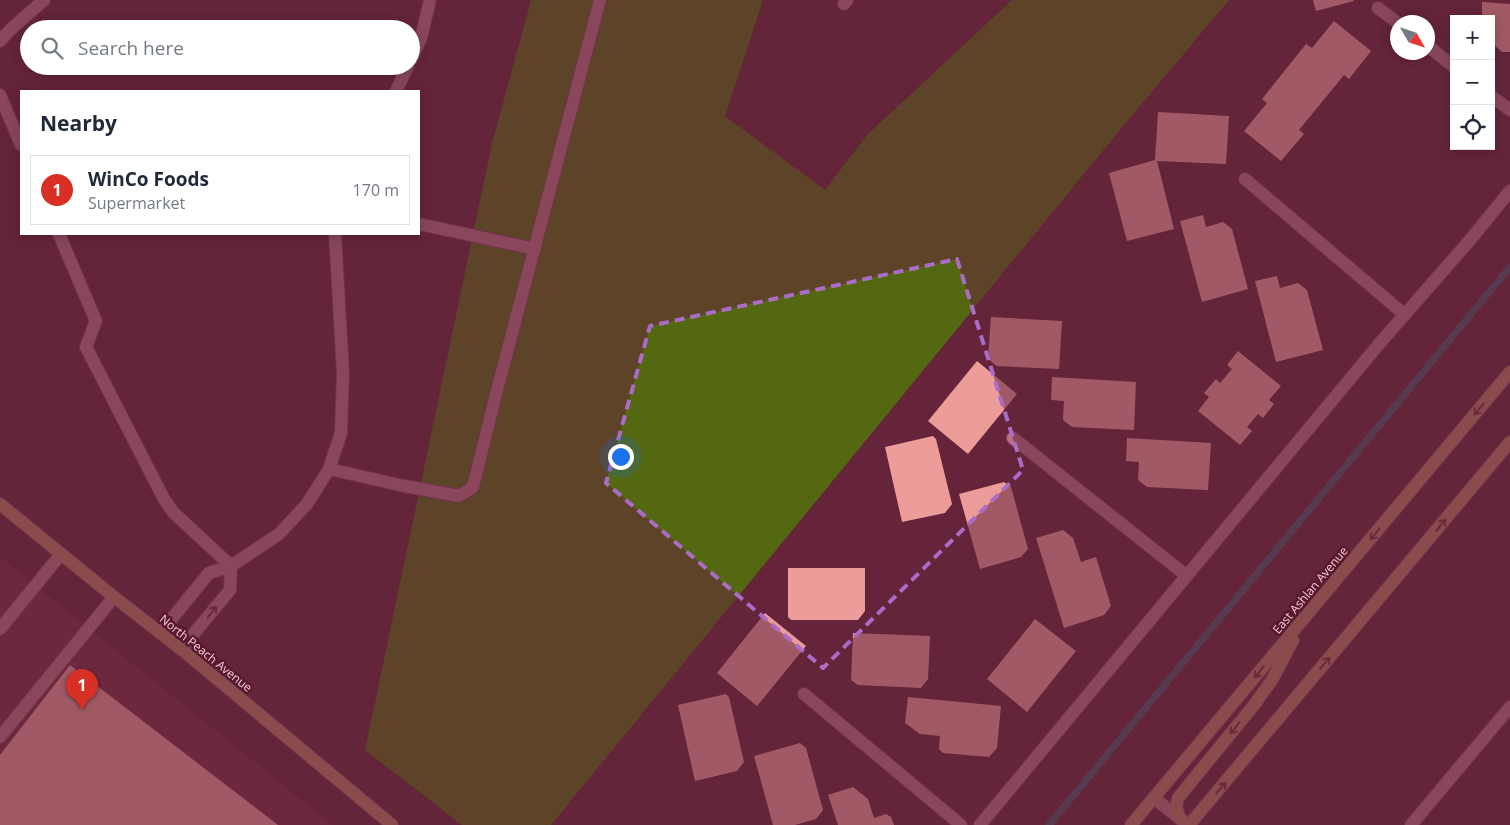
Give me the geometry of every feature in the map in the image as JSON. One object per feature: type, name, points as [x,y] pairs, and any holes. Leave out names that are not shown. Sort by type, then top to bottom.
[{"type":"main road","name":"East Ashlan Avenue","points":[[1131,825],[1510,372]]},
{"type":"main road","points":[[1308,614],[1272,680],[1178,798],[1176,807],[1186,823],[1510,442]]},
{"type":"main road","name":"North Peach Avenue","points":[[0,504],[181,649],[385,823]]},
{"type":"street","points":[[21,20],[44,0]]},
{"type":"street","points":[[420,40],[430,0]]},
{"type":"street","points":[[329,469],[459,496],[473,487],[600,0]]},
{"type":"street","points":[[1378,8],[1390,17]]},
{"type":"street","points":[[0,41],[20,21]]},
{"type":"street","points":[[1435,52],[1450,64]]},
{"type":"street","points":[[396,90],[404,75]]},
{"type":"street","points":[[0,95],[20,143]]},
{"type":"street","points":[[1495,99],[1510,110]]},
{"type":"street","points":[[1245,179],[1405,315]]},
{"type":"street","points":[[980,825],[1186,576],[1510,191]]},
{"type":"street","points":[[420,224],[535,249]]},
{"type":"street","points":[[59,235],[96,321],[86,347],[136,447],[164,499],[174,513],[231,566],[230,590],[181,649]]},
{"type":"street","points":[[160,633],[209,573],[231,566],[278,534],[307,504],[329,469],[341,433],[343,373],[335,235]]},
{"type":"street","points":[[1013,438],[1186,576]]},
{"type":"street","points":[[0,629],[61,554]]},
{"type":"street","points":[[0,737],[114,597]]},
{"type":"street","points":[[804,694],[962,825]]},
{"type":"street","points":[[1411,825],[1510,707]]},
{"type":"street","points":[[1154,798],[1186,823]]},
{"type":"highlighted area","points":[[957,259],[1023,470],[823,668],[606,483],[650,326]]},
{"type":"shaded area","points":[[0,557],[320,815],[332,825],[0,825]]},
{"type":"green space","points":[[531,0],[763,0],[725,116],[825,190],[867,135],[1012,0],[1229,0],[1124,125],[551,825],[462,825],[365,750],[492,143]]},
{"type":"building","points":[[1313,0],[1353,0],[1354,1],[1316,11]]},
{"type":"building","points":[[1482,2],[1510,4],[1510,52],[1502,52],[1495,46],[1495,15],[1482,15]]},
{"type":"building","points":[[1334,21],[1371,51],[1349,79],[1344,75],[1299,130],[1304,134],[1281,161],[1244,131],[1267,103],[1262,99],[1306,44],[1312,48]]},
{"type":"building","points":[[1158,112],[1229,116],[1226,164],[1157,161],[1174,229],[1127,241],[1109,173],[1155,160]]},
{"type":"building","points":[[1203,215],[1206,227],[1223,222],[1232,229],[1248,289],[1202,302],[1180,221]]},
{"type":"building","points":[[1277,276],[1280,288],[1298,283],[1307,290],[1323,350],[1276,362],[1255,281]]},
{"type":"building","points":[[991,317],[1062,321],[1059,369],[997,366],[988,359]]},
{"type":"building","points":[[1238,351],[1281,386],[1269,400],[1274,404],[1263,418],[1258,414],[1247,427],[1252,431],[1240,445],[1198,411],[1209,397],[1204,393],[1216,379],[1220,383],[1232,369],[1227,365]]},
{"type":"building","points":[[977,361],[1017,394],[968,454],[928,421]]},
{"type":"building","points":[[1052,377],[1136,382],[1134,430],[1072,427],[1063,420],[1064,401],[1051,400]]},
{"type":"building","points":[[933,436],[936,439],[952,504],[945,513],[902,522],[885,447]]},
{"type":"building","points":[[1127,438],[1211,443],[1208,490],[1147,487],[1138,480],[1139,462],[1126,461]]},
{"type":"building","points":[[1004,482],[1011,487],[1028,549],[1021,557],[980,569],[959,494]]},
{"type":"building","points":[[1063,530],[1073,538],[1081,562],[1096,557],[1111,606],[1104,615],[1064,628],[1036,538]]},
{"type":"building","points":[[788,568],[865,568],[865,611],[858,620],[791,620],[788,617]]},
{"type":"building","points":[[765,613],[806,646],[757,706],[717,673]]},
{"type":"building","points":[[1035,619],[1076,651],[1027,712],[987,679]]},
{"type":"building","points":[[853,633],[930,636],[928,679],[921,688],[858,685],[851,680]]},
{"type":"building","points":[[70,665],[278,825],[0,825],[0,755]]},
{"type":"building","points":[[726,694],[729,697],[744,762],[737,771],[695,781],[678,705]]},
{"type":"building","points":[[908,697],[1001,706],[997,748],[989,757],[943,753],[939,749],[940,736],[920,734],[905,723]]},
{"type":"building","points":[[800,743],[806,748],[823,810],[816,819],[795,825],[773,825],[754,756]]},
{"type":"building","points":[[853,787],[868,799],[874,818],[886,814],[891,817],[894,825],[838,825],[828,795]]},
{"type":"waterway","points":[[1049,825],[1510,267]]},
{"type":"place","name":"WinCo Foods","points":[[82,710]]}]
